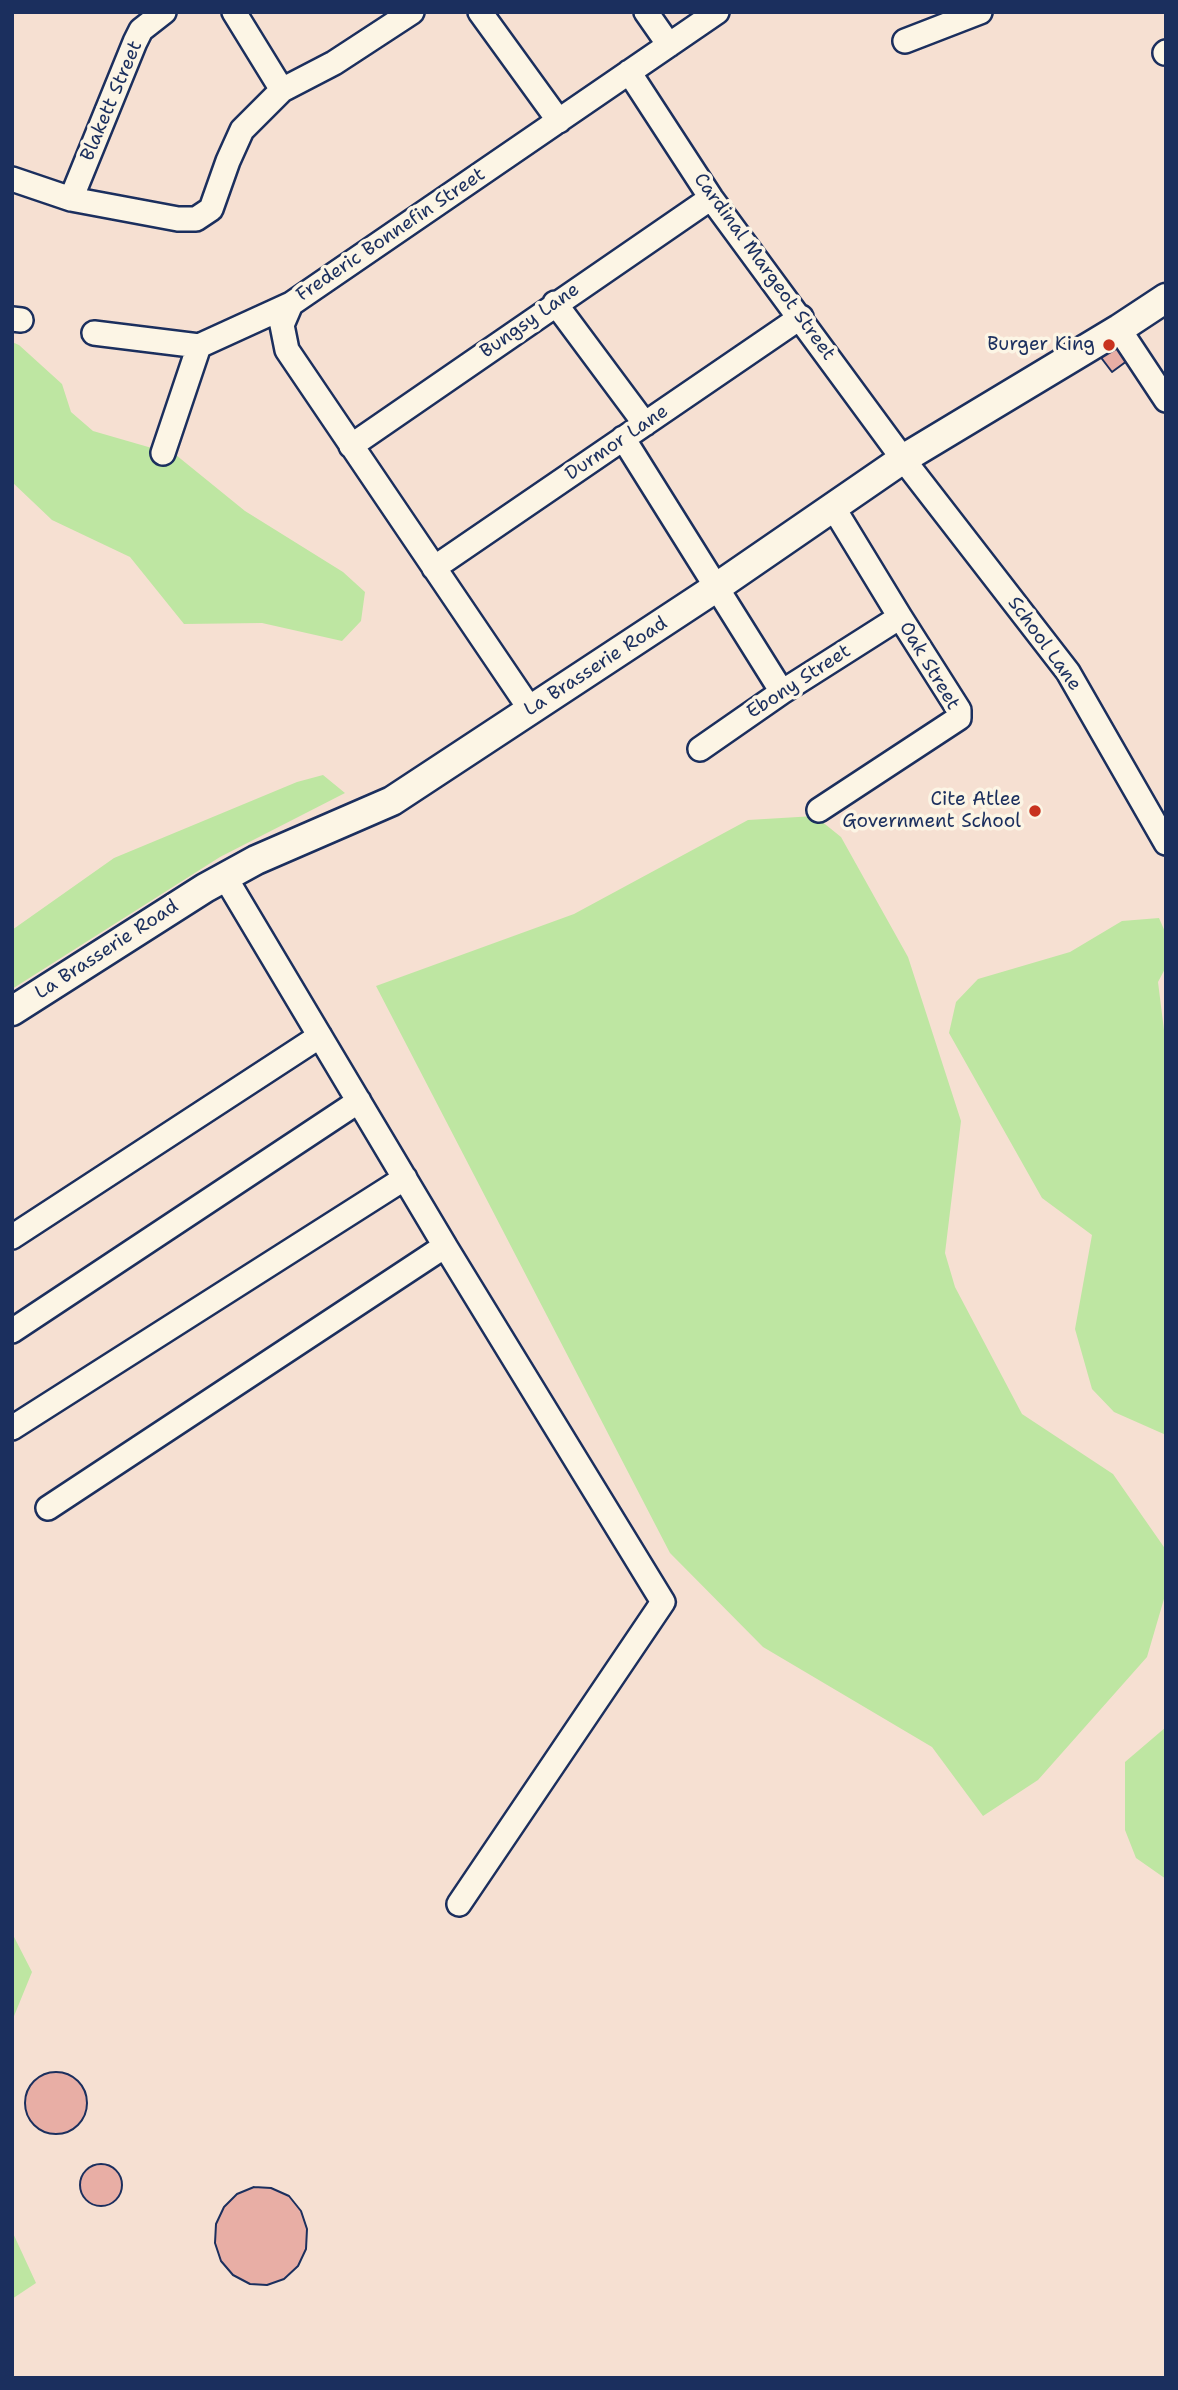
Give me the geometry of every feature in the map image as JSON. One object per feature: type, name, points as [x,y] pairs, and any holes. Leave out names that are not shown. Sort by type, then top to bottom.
[{"type":"main road","name":"La Brasserie Road","points":[[12,1011],[225,877],[256,860],[392,802],[717,587],[903,459],[1166,298]]},
{"type":"street","name":"Blakett Street","points":[[71,199],[135,42],[141,30],[164,12]]},
{"type":"street","points":[[234,12],[282,90]]},
{"type":"street","points":[[12,179],[71,199],[178,219],[196,219],[211,209],[242,130],[282,90],[334,63],[412,12]]},
{"type":"street","points":[[480,12],[559,121]]},
{"type":"street","points":[[646,12],[669,45]]},
{"type":"street","name":"Frederic Bonnefin Street","points":[[530,709],[287,350],[282,326],[291,304],[717,12]]},
{"type":"street","points":[[905,41],[980,12]]},
{"type":"street","name":"Cardinal Margeot Street","points":[[629,72],[710,198],[801,317],[903,459]]},
{"type":"street","name":"Bungsy Lane","points":[[351,446],[710,198]]},
{"type":"street","points":[[555,303],[645,424]]},
{"type":"street","points":[[94,333],[199,346],[291,304]]},
{"type":"street","name":"Durmor Lane","points":[[434,568],[801,317]]},
{"type":"street","points":[[1119,329],[1166,400]]},
{"type":"street","points":[[163,453],[199,346]]},
{"type":"street","points":[[623,438],[782,692]]},
{"type":"street","name":"School Lane","points":[[903,459],[1068,672],[1166,843]]},
{"type":"street","name":"Oak Street","points":[[819,810],[959,718],[959,710],[833,507]]},
{"type":"street","name":"Ebony Street","points":[[700,749],[782,692],[900,617]]},
{"type":"street","points":[[225,877],[445,1246],[663,1602],[459,1904]]},
{"type":"street","points":[[12,1237],[320,1036]]},
{"type":"street","points":[[12,1331],[359,1101]]},
{"type":"street","points":[[12,1428],[405,1178]]},
{"type":"street","points":[[48,1508],[445,1246]]},
{"type":"green space","points":[[12,342],[19,345],[62,384],[71,412],[93,431],[176,455],[245,511],[343,572],[365,592],[361,621],[342,641],[262,623],[184,624],[130,557],[52,520],[12,482]]},
{"type":"green space","points":[[323,775],[345,793],[220,857],[12,989],[12,930],[114,858],[297,782]]},
{"type":"green space","points":[[815,816],[841,837],[908,957],[961,1121],[945,1253],[955,1287],[1022,1414],[1113,1474],[1166,1550],[1166,1592],[1147,1657],[1038,1780],[983,1816],[932,1747],[763,1647],[670,1553],[376,986],[574,914],[748,820]]},
{"type":"green space","points":[[1159,918],[1166,934],[1166,967],[1158,982],[1166,1046],[1166,1435],[1114,1412],[1092,1389],[1075,1329],[1092,1235],[1042,1198],[949,1033],[956,1002],[978,979],[1070,952],[1122,921]]},
{"type":"green space","points":[[1166,1727],[1166,1879],[1136,1858],[1125,1830],[1125,1762]]},
{"type":"green space","points":[[12,1933],[32,1972],[12,2021]]},
{"type":"green space","points":[[12,2231],[36,2283],[12,2299]]},
{"type":"building","points":[[1113,333],[1131,358],[1112,372],[1093,347]]},
{"type":"building","points":[[56,2072],[78,2081],[87,2103],[78,2125],[56,2134],[34,2125],[25,2103],[34,2081]]},
{"type":"building","points":[[101,2164],[116,2170],[122,2185],[116,2200],[101,2206],[86,2200],[80,2185],[86,2170]]},
{"type":"building","points":[[254,2187],[271,2188],[289,2196],[301,2211],[307,2229],[306,2249],[298,2266],[284,2279],[267,2285],[250,2284],[233,2275],[221,2261],[215,2243],[216,2224],[224,2207],[237,2194]]},
{"type":"place","name":"Burger King","points":[[1109,345]]},
{"type":"place","name":"Cite Atlee Government School","points":[[1035,811]]}]
